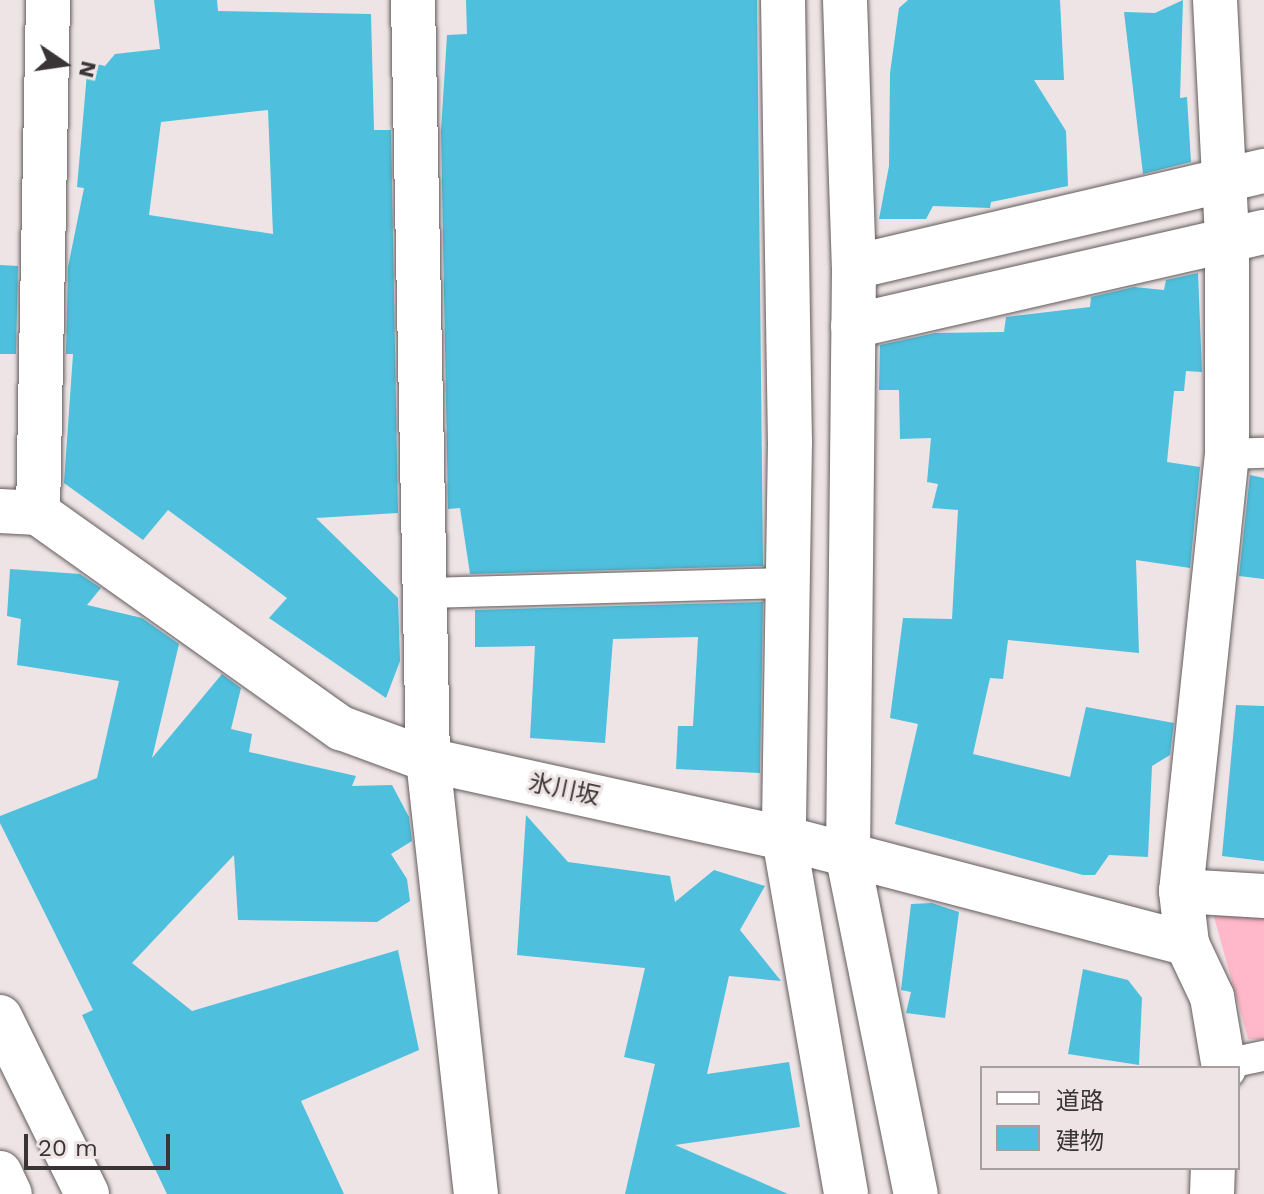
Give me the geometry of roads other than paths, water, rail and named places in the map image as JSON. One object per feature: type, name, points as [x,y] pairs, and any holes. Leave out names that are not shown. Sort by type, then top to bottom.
[{"type":"street","points":[[19,512],[48,0]]},
{"type":"street","points":[[413,0],[428,760],[476,1194]]},
{"type":"street","points":[[783,0],[789,583],[784,838],[846,1194]]},
{"type":"street","points":[[845,0],[854,267],[848,858],[916,1194]]},
{"type":"street","points":[[1215,0],[1220,181],[1245,236],[1245,453],[1181,891],[1187,944],[1238,1063]]},
{"type":"street","points":[[854,267],[1264,171]]},
{"type":"street","points":[[853,326],[1245,236]]},
{"type":"street","name":"氷川坂","points":[[19,512],[341,728],[428,760],[784,838],[848,858],[1187,944]]},
{"type":"street","points":[[1181,891],[1264,896]]},
{"type":"street","points":[[0,1017],[87,1194]]},
{"type":"street","points":[[1212,1194],[1213,1170]]},
{"type":"street","points":[[0,1173],[10,1194]]},
{"type":"lane","points":[[424,593],[789,583]]}]
